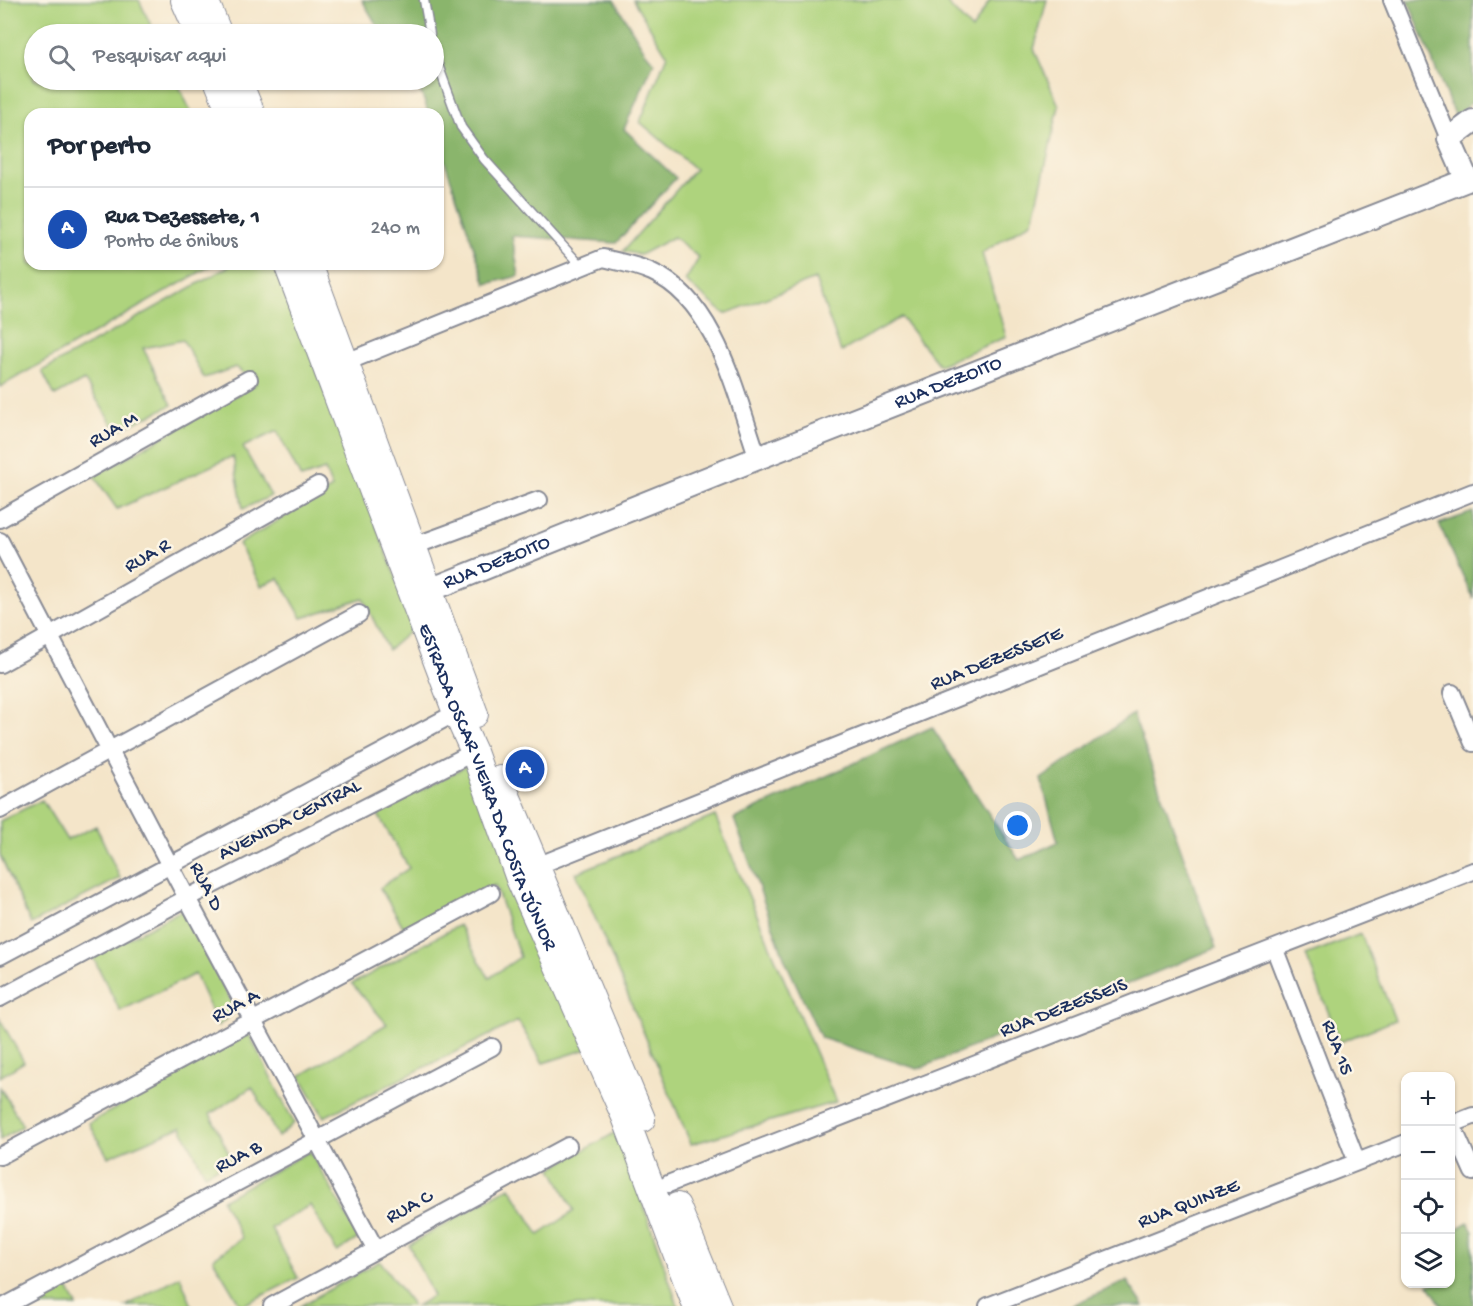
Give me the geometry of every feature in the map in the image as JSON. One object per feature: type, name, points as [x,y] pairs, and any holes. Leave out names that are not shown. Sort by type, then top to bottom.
[{"type":"main road","points":[[184,0],[195,24]]},
{"type":"main road","points":[[205,0],[215,24]]},
{"type":"main road","points":[[221,90],[229,108]]},
{"type":"main road","points":[[242,90],[250,108]]},
{"type":"main road","points":[[1471,184],[1449,139],[1473,121]]},
{"type":"main road","name":"RUA DEZOITO","points":[[430,590],[758,458],[1471,184]]},
{"type":"main road","name":"ESTRADA OSCAR VIEIRA DA COSTA JÚNIOR","points":[[289,270],[455,710],[474,752],[519,879],[625,1117],[696,1306]]},
{"type":"main road","name":"ESTRADA OSCAR VIEIRA DA COSTA JÚNIOR","points":[[311,270],[492,760],[718,1306]]},
{"type":"street","points":[[1392,0],[1449,139]]},
{"type":"street","points":[[344,363],[603,258],[652,272],[676,287],[696,306],[716,340],[758,458]]},
{"type":"street","name":"RUA M","points":[[0,519],[249,379]]},
{"type":"street","name":"RUA R","points":[[0,664],[51,638],[318,485]]},
{"type":"street","name":"RUA DEZESSETE","points":[[537,866],[1473,492]]},
{"type":"street","points":[[414,546],[539,500]]},
{"type":"street","name":"RUA D","points":[[0,541],[252,1022],[376,1250]]},
{"type":"street","points":[[0,810],[359,614]]},
{"type":"street","points":[[1452,693],[1473,743]]},
{"type":"street","name":"AVENIDA CENTRAL","points":[[0,956],[448,717],[455,710]]},
{"type":"street","name":"AVENIDA CENTRAL","points":[[0,998],[187,898],[474,752]]},
{"type":"street","name":"RUA DEZESSEIS","points":[[668,1184],[1275,950],[1473,871]]},
{"type":"street","name":"RUA A","points":[[0,1156],[491,893]]},
{"type":"street","name":"RUA 15","points":[[1275,950],[1357,1162]]},
{"type":"street","name":"RUA B","points":[[5,1306],[492,1047]]},
{"type":"street","points":[[1455,1123],[1473,1116]]},
{"type":"street","points":[[1451,1126],[1473,1172]]},
{"type":"street","name":"RUA QUINZE","points":[[988,1306],[1401,1145]]},
{"type":"street","name":"RUA C","points":[[272,1306],[568,1146]]},
{"type":"lane","points":[[424,0],[428,24]]},
{"type":"lane","points":[[444,81],[461,127],[484,159],[581,266]]},
{"type":"green space","points":[[0,0],[139,0],[150,24],[24,24],[24,90],[181,90],[189,108],[24,108],[24,270],[204,270],[0,387]]},
{"type":"green space","points":[[362,0],[614,0],[644,50],[654,62],[624,129],[676,178],[616,243],[512,236],[519,276],[486,284],[444,159],[444,108],[427,108],[419,90],[444,90],[444,24],[376,24]]},
{"type":"green space","points":[[633,0],[944,0],[972,30],[990,0],[1047,0],[1034,49],[1059,106],[1033,221],[982,253],[1006,337],[939,365],[901,317],[841,352],[815,279],[725,314],[685,281],[699,258],[674,237],[640,255],[623,251],[695,169],[640,122],[667,55]]},
{"type":"green space","points":[[1408,0],[1473,0],[1473,101],[1455,117]]},
{"type":"green space","points":[[222,270],[278,270],[415,627],[388,650],[363,598],[302,618],[279,578],[261,586],[239,544],[332,488],[325,470],[301,478],[277,431],[243,447],[271,496],[243,509],[233,456],[117,509],[94,476],[256,384],[236,367],[204,378],[183,340],[143,348],[172,405],[117,431],[84,380],[55,396],[42,371]]},
{"type":"green space","points":[[1473,512],[1473,598],[1439,524]]},
{"type":"green space","points":[[1133,714],[1216,948],[918,1069],[821,1038],[785,960],[734,819],[932,727],[1019,860],[1058,842],[1041,779]]},
{"type":"green space","points":[[470,764],[587,1049],[543,1063],[518,1021],[324,1117],[300,1076],[387,1024],[352,984],[459,925],[489,978],[520,957],[495,885],[404,928],[380,888],[409,868],[377,813]]},
{"type":"green space","points":[[42,800],[67,840],[96,826],[120,878],[31,924],[0,855],[0,821]]},
{"type":"green space","points":[[715,816],[836,1102],[691,1144],[576,873]]},
{"type":"green space","points":[[182,910],[236,1010],[218,1026],[195,974],[120,1011],[93,957]]},
{"type":"green space","points":[[1361,934],[1395,1020],[1340,1042],[1306,955]]},
{"type":"green space","points":[[0,1019],[24,1062],[0,1077]]},
{"type":"green space","points":[[249,1034],[294,1123],[278,1137],[252,1087],[210,1114],[232,1160],[205,1174],[181,1127],[108,1157],[89,1123]]},
{"type":"green space","points":[[0,1087],[23,1126],[0,1140]]},
{"type":"green space","points":[[618,1131],[678,1306],[416,1306],[433,1296],[409,1245],[510,1187],[539,1235],[574,1211],[552,1168]]},
{"type":"green space","points":[[310,1151],[359,1238],[337,1252],[310,1205],[271,1228],[298,1278],[241,1306],[213,1259],[242,1238],[222,1200]]},
{"type":"green space","points":[[1468,1222],[1473,1232],[1473,1306],[1442,1306],[1431,1288],[1455,1288],[1455,1230]]},
{"type":"green space","points":[[380,1261],[413,1306],[300,1306]]},
{"type":"green space","points":[[180,1276],[192,1306],[126,1306]]},
{"type":"green space","points":[[1127,1281],[1144,1306],[1070,1306]]},
{"type":"green space","points":[[66,1284],[77,1306],[22,1306]]},
{"type":"place","name":"Rua Dezessete, 1","points":[[525,769]]}]
